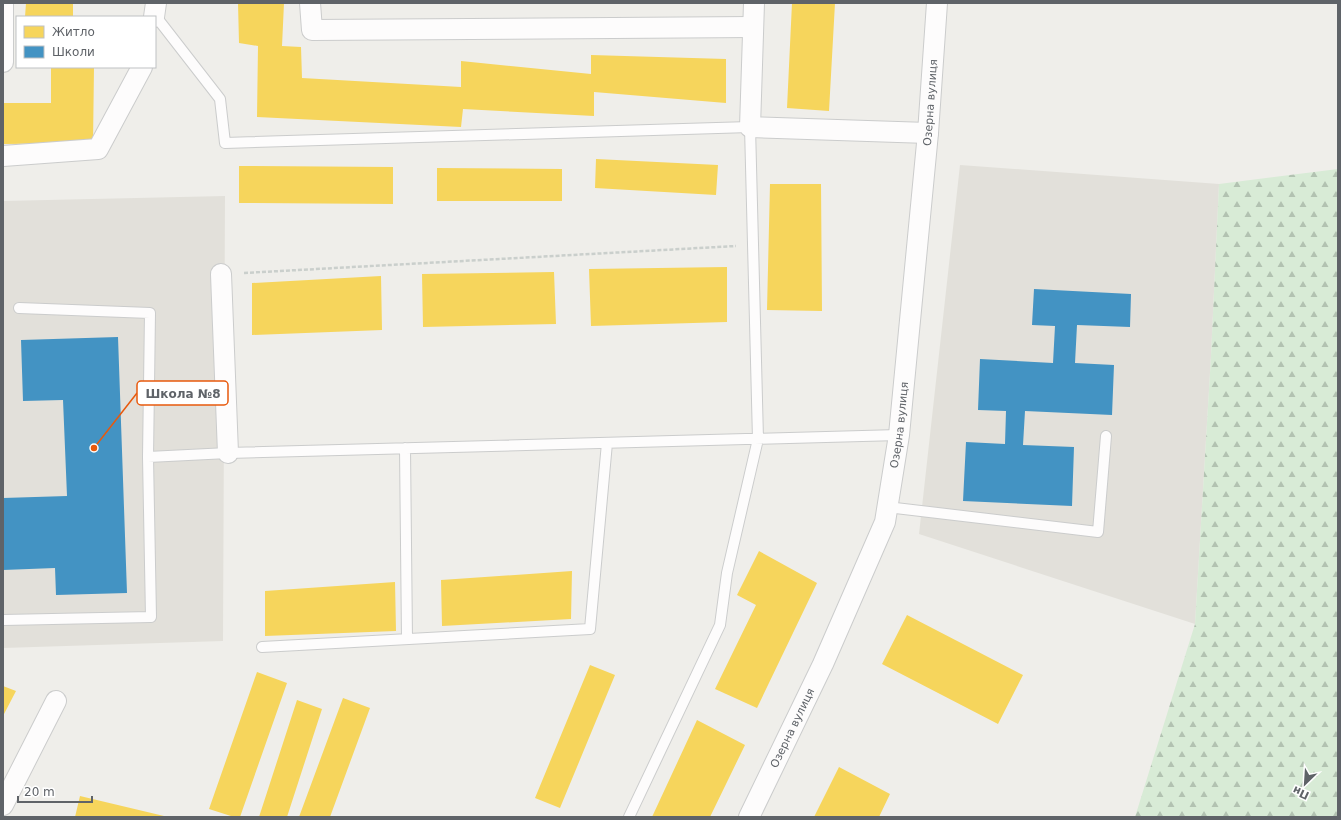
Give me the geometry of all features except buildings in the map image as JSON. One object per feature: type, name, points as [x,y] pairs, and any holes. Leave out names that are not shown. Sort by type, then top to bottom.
[{"type":"street","points":[[3,3],[3,62]]},
{"type":"street","points":[[310,3],[312,30],[753,27]]},
{"type":"street","points":[[754,3],[750,127],[928,133]]},
{"type":"street","name":"Озерна вулиця","points":[[749,817],[823,664],[885,522],[899,435],[928,133],[937,3]]},
{"type":"street","points":[[3,156],[98,149],[141,68]]},
{"type":"street","points":[[221,274],[228,453]]},
{"type":"street","points":[[3,805],[56,701]]},
{"type":"lane","points":[[155,11],[220,100],[225,144],[750,127],[758,439],[727,573],[720,624],[629,817]]},
{"type":"lane","points":[[3,620],[151,617],[148,457],[150,313],[19,308]]},
{"type":"lane","points":[[148,457],[228,453],[899,435]]},
{"type":"lane","points":[[887,507],[1098,532],[1106,436]]},
{"type":"lane","points":[[262,647],[590,629],[607,443]]},
{"type":"lane","points":[[405,448],[407,639]]},
{"type":"path","points":[[221,274],[753,245]]},
{"type":"shaded area","points":[[960,165],[1219,184],[1211,356],[1195,624],[919,534]]},
{"type":"shaded area","points":[[225,196],[223,641],[3,648],[3,201]]},
{"type":"green space","points":[[1338,169],[1338,817],[1135,817],[1195,624],[1211,356],[1219,184]]},
{"type":"place","name":"Школа №8","points":[[94,448]]}]
